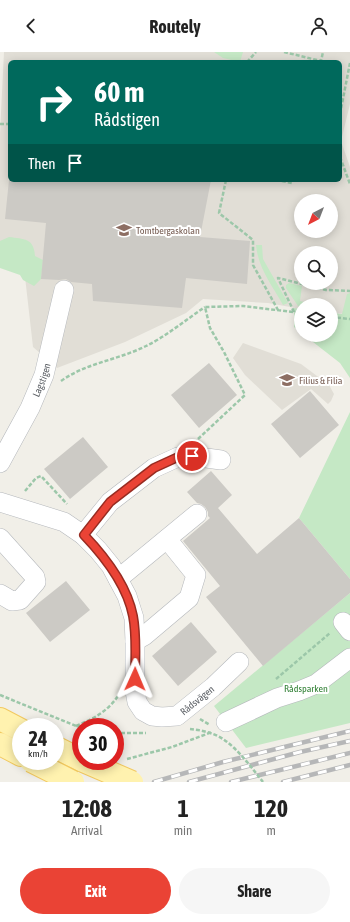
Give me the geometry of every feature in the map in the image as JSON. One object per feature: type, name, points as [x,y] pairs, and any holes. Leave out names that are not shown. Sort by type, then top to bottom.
[{"type":"main road","points":[[0,719],[12,725]]},
{"type":"main road","points":[[0,744],[12,750]]},
{"type":"main road","points":[[49,770],[73,782]]},
{"type":"main road","points":[[103,770],[132,782]]},
{"type":"street","name":"Lagstigen","points":[[0,463],[30,408],[44,375],[64,290]]},
{"type":"street","points":[[84,535],[110,502],[154,468],[178,457],[192,456],[221,460]]},
{"type":"street","name":"Rådsvägen","points":[[0,502],[64,522],[84,535],[102,556],[118,579],[131,606],[134,618],[134,691],[137,702],[143,711],[152,716],[162,718],[177,716],[213,687],[239,662]]},
{"type":"street","points":[[118,579],[197,514]]},
{"type":"street","points":[[0,538],[35,577],[36,582],[20,600],[12,602],[0,594]]},
{"type":"street","points":[[135,641],[144,636],[189,598],[196,575],[167,539]]},
{"type":"street","points":[[226,722],[277,698],[299,692],[316,684],[350,658]]},
{"type":"path","points":[[249,60],[256,52]]},
{"type":"path","points":[[284,52],[317,60]]},
{"type":"path","points":[[342,104],[350,63]]},
{"type":"path","points":[[342,162],[350,184]]},
{"type":"path","points":[[226,182],[219,213],[253,240],[253,264],[278,310]]},
{"type":"path","points":[[287,182],[292,183]]},
{"type":"path","points":[[294,312],[278,278],[326,290],[350,292]]},
{"type":"path","points":[[56,386],[70,375],[99,362],[122,357],[148,346],[205,307],[243,306],[294,312]]},
{"type":"path","points":[[197,440],[245,395],[224,352],[210,328],[205,307]]},
{"type":"path","points":[[338,318],[350,319]]},
{"type":"path","points":[[24,493],[36,478],[41,476],[67,504],[65,508]]},
{"type":"path","points":[[95,718],[117,698],[121,691]]},
{"type":"path","points":[[0,695],[72,725]]},
{"type":"path","points":[[190,729],[207,732],[222,739],[245,760],[263,782]]},
{"type":"shaded area","points":[[4,52],[350,52],[350,104],[342,137],[342,60],[8,60],[8,182],[342,182],[342,144],[350,167],[350,314],[338,313],[338,298],[294,298],[294,308],[268,303],[203,299],[186,313],[125,342],[57,368],[33,347],[24,268],[0,251],[0,133]]},
{"type":"shaded area","name":"Filius & Filia","points":[[243,343],[301,364],[329,385],[334,394],[331,401],[328,404],[311,389],[282,410],[245,375],[233,358]]},
{"type":"green space","points":[[214,52],[243,52],[241,60],[223,58]]},
{"type":"green space","points":[[9,237],[27,240],[33,246],[35,256],[43,260],[41,279],[34,286],[23,280],[20,275],[0,268],[0,241]]},
{"type":"green space","points":[[256,245],[262,245],[263,259],[288,303],[283,305],[266,276],[257,253]]},
{"type":"green space","points":[[289,283],[294,284],[294,290],[301,290],[300,298],[294,298],[294,300],[286,288],[286,285]]},
{"type":"green space","points":[[350,293],[350,378],[340,363],[313,342],[338,342],[338,314],[342,314],[347,294]]},
{"type":"green space","points":[[350,412],[350,579],[299,518]]},
{"type":"green space","name":"Rådsparken","points":[[350,593],[350,723],[246,748],[214,706]]},
{"type":"building","name":"Tomtbergaskolan","points":[[9,182],[211,182],[200,237],[250,241],[247,284],[186,278],[182,308],[93,301],[92,284],[71,282],[66,279],[41,279],[46,223],[5,219]]},
{"type":"building","points":[[209,363],[237,395],[199,428],[171,395]]},
{"type":"building","points":[[310,391],[339,425],[300,458],[271,424]]},
{"type":"building","points":[[83,437],[108,467],[70,499],[44,469]]},
{"type":"building","points":[[211,471],[232,495],[218,508],[257,554],[299,518],[350,579],[350,593],[263,666],[206,597],[220,586],[183,541],[210,518],[205,507],[197,503],[187,492]]},
{"type":"building","points":[[66,581],[90,610],[50,642],[26,613]]},
{"type":"building","points":[[191,622],[217,652],[178,686],[152,656]]},
{"type":"railway","points":[[154,782],[223,762],[350,731]]},
{"type":"railway","points":[[189,782],[300,752],[350,741]]},
{"type":"railway","points":[[231,782],[350,753]]},
{"type":"railway","points":[[283,782],[350,765]]},
{"type":"place","name":"Tomtbergaskolan","points":[[124,230]]},
{"type":"place","name":"Filius & Filia","points":[[287,380]]},
{"type":"route","points":[[135,679],[134,618],[131,606],[110,566],[84,535],[110,502],[154,468],[178,457],[192,456]]}]
